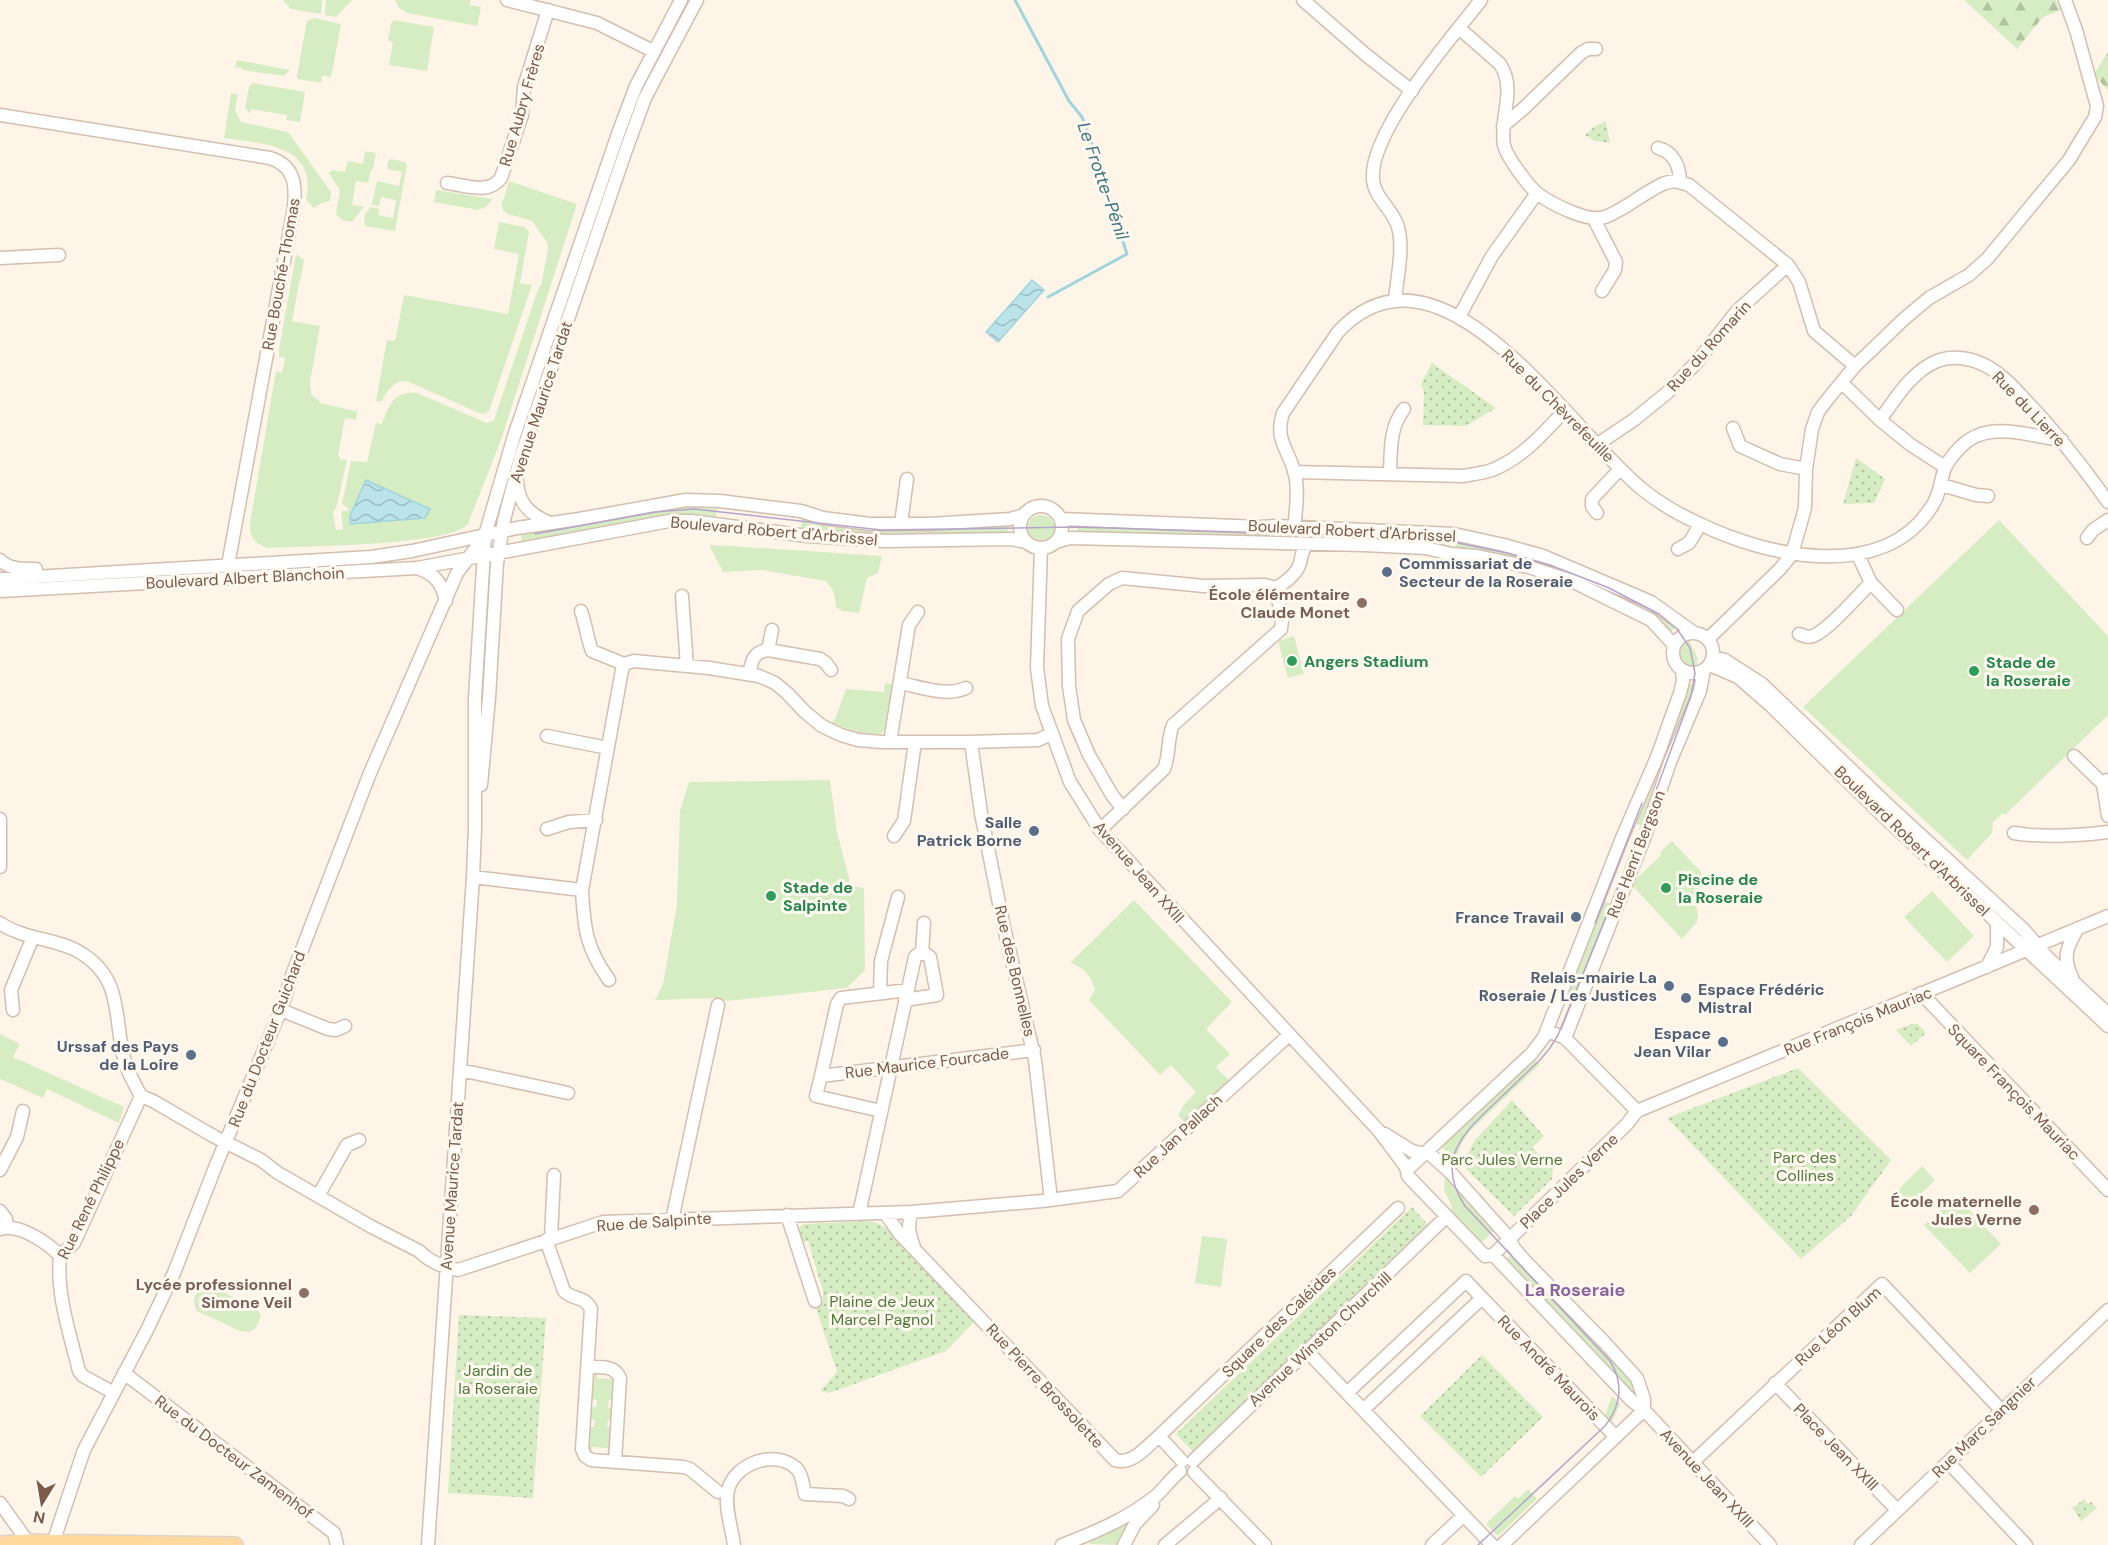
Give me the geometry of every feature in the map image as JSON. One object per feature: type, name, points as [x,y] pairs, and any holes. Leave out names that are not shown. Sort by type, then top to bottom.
[{"type":"main road","points":[[0,1544],[235,1545]]},
{"type":"street","points":[[507,0],[597,23],[654,51]]},
{"type":"street","name":"Avenue Maurice Tardat","points":[[428,1545],[473,877],[475,699],[490,554],[485,535],[514,436],[570,268],[635,89],[681,0]]},
{"type":"street","name":"Avenue Maurice Tardat","points":[[490,554],[502,532],[516,475],[645,98],[697,0]]},
{"type":"street","points":[[1303,0],[1366,56],[1412,91]]},
{"type":"street","points":[[1395,300],[1400,243],[1398,225],[1377,194],[1373,183],[1373,170],[1387,132],[1412,91],[1481,0]]},
{"type":"street","points":[[1708,639],[1780,569],[1792,554],[1805,508],[1806,469],[1812,429],[1818,412],[1876,344],[1929,298],[1961,281],[1987,259],[2069,160],[2095,117],[2096,102],[2066,0]]},
{"type":"street","name":"Rue Aubry Frères","points":[[447,183],[486,188],[494,185],[501,178],[522,115],[525,87],[548,10]]},
{"type":"street","points":[[1459,28],[1504,70],[1508,85],[1503,126],[1504,146],[1509,157],[1537,193],[1581,217],[1594,219],[1606,217],[1660,185],[1680,182],[1694,188],[1788,265],[1799,282],[1814,331],[1855,366]]},
{"type":"street","points":[[1503,126],[1523,110],[1581,53],[1588,49],[1596,49]]},
{"type":"street","name":"Rue Bouché-Thomas","points":[[0,115],[270,158],[282,163],[291,173],[296,184],[294,207],[228,565]]},
{"type":"street","points":[[1658,148],[1672,156],[1680,171],[1680,182]]},
{"type":"street","points":[[1459,317],[1492,256],[1537,193]]},
{"type":"street","points":[[1594,219],[1616,262],[1615,270],[1602,291]]},
{"type":"street","points":[[0,258],[59,255]]},
{"type":"street","name":"Rue du Romarin","points":[[1598,444],[1635,419],[1668,392],[1697,362],[1737,311],[1788,265]]},
{"type":"street","name":"Rue du Chèvrefeuille","points":[[1294,528],[1296,482],[1280,435],[1283,413],[1338,333],[1349,321],[1365,310],[1395,300],[1432,304],[1459,317],[1506,352],[1620,469],[1648,493],[1700,525],[1756,546],[1792,554],[1828,556],[1858,555],[1885,546],[1908,533],[1921,522],[1934,504],[1942,484],[1945,467]]},
{"type":"street","name":"Rue du Lierre","points":[[1881,420],[1908,381],[1936,361],[1961,358],[1975,361],[1989,367],[2006,380],[2062,440],[2108,502]]},
{"type":"street","points":[[1842,383],[1911,446],[1945,467],[1969,440],[1981,435],[2000,432],[2022,433],[2062,440]]},
{"type":"street","points":[[1390,474],[1393,428],[1396,418],[1404,409]]},
{"type":"street","points":[[1294,472],[1464,476],[1490,471],[1513,459],[1547,430],[1565,410]]},
{"type":"street","points":[[1733,428],[1740,446],[1780,464],[1806,469]]},
{"type":"street","name":"Rue du Chèvrefeuille","points":[[1597,513],[1592,506],[1592,499],[1620,469]]},
{"type":"street","points":[[516,475],[518,494],[524,506],[537,517],[551,523]]},
{"type":"street","points":[[901,524],[907,479]]},
{"type":"street","points":[[1942,484],[1976,495],[1988,496]]},
{"type":"street","name":"Boulevard Robert d'Arbrissel","points":[[485,535],[687,500],[720,501],[801,511],[823,518],[870,524],[1010,519],[1024,515]]},
{"type":"street","points":[[1042,506],[1053,510],[1061,519],[1062,531],[1056,543],[1041,548],[1036,548],[1026,542],[1020,529],[1024,515],[1032,508],[1042,506]]},
{"type":"street","name":"Boulevard Robert d'Arbrissel","points":[[1061,519],[1454,534],[1543,556],[1651,602],[1693,632]]},
{"type":"street","points":[[2087,538],[2093,530],[2108,520]]},
{"type":"street","name":"Boulevard Robert d'Arbrissel","points":[[490,554],[669,521],[691,521],[808,536],[877,540],[1011,539],[1026,542]]},
{"type":"street","points":[[1678,549],[1689,543],[1700,525]]},
{"type":"street","name":"Rue du Docteur Guichard","points":[[54,1544],[84,1450],[170,1281],[281,1010],[369,773],[457,573],[485,535]]},
{"type":"street","name":"Boulevard Albert Blanchoin","points":[[0,579],[371,557],[412,551],[485,535]]},
{"type":"street","name":"Boulevard Robert d'Arbrissel","points":[[1056,543],[1070,538],[1307,544],[1426,548],[1451,554],[1477,556],[1529,567],[1574,582],[1651,620],[1674,645]]},
{"type":"street","points":[[1289,544],[1296,569]]},
{"type":"street","points":[[1123,809],[1112,795],[1089,755],[1074,720],[1069,686],[1068,639],[1078,611],[1109,584],[1122,579],[1204,586],[1265,585],[1276,588],[1287,581],[1300,566],[1302,551],[1307,544]]},
{"type":"street","name":"Avenue Jean XXIII","points":[[1041,548],[1037,668],[1042,706],[1070,782],[1100,830],[1379,1131],[1408,1169],[1408,1176],[1446,1217],[1485,1256],[1493,1255],[1631,1400],[1644,1410],[1770,1545]]},
{"type":"street","name":"Boulevard Albert Blanchoin","points":[[0,591],[417,568],[490,554]]},
{"type":"street","points":[[1858,555],[1871,583],[1898,610]]},
{"type":"street","points":[[0,560],[9,567],[64,568],[78,574]]},
{"type":"street","points":[[193,581],[218,573],[228,565],[232,573],[242,578]]},
{"type":"street","points":[[417,568],[439,580],[446,601]]},
{"type":"street","points":[[1799,634],[1813,636],[1826,627],[1871,583]]},
{"type":"street","points":[[1100,830],[1164,769],[1173,725],[1281,629],[1282,620],[1276,588]]},
{"type":"street","points":[[682,596],[687,666]]},
{"type":"street","points":[[581,611],[592,651],[624,664],[634,661],[759,676],[775,683],[805,712],[832,730],[858,740],[970,742],[1038,740],[1051,734]]},
{"type":"street","points":[[890,742],[909,625],[918,612]]},
{"type":"street","points":[[768,650],[772,630]]},
{"type":"street","points":[[1693,632],[1704,635],[1708,639],[1712,644],[1709,664],[1695,673],[1682,670],[1674,660],[1674,645],[1683,635],[1693,632]]},
{"type":"street","points":[[749,674],[755,655],[760,651],[768,650],[820,659],[831,670]]},
{"type":"street","name":"Boulevard Robert d'Arbrissel","points":[[1709,664],[1725,660],[1762,684],[1888,805],[2024,930],[2031,947],[2108,1026]]},
{"type":"street","points":[[609,980],[599,965],[584,928],[582,890],[624,664]]},
{"type":"street","name":"Boulevard Robert d'Arbrissel","points":[[1709,664],[1738,677],[1769,704],[1880,813],[1998,923],[2048,958],[2108,1014]]},
{"type":"street","name":"Rue Henri Bergson","points":[[1565,1038],[1645,836],[1670,762],[1709,664]]},
{"type":"street","name":"Rue Henri Bergson","points":[[1548,1031],[1622,838],[1657,757],[1680,693],[1683,681],[1682,670]]},
{"type":"street","points":[[900,683],[949,693],[966,688]]},
{"type":"street","points":[[547,736],[608,748]]},
{"type":"street","points":[[894,836],[904,821],[915,742]]},
{"type":"street","name":"Rue des Bonnelles","points":[[970,742],[981,813],[999,901],[1034,1050],[1051,1200]]},
{"type":"street","points":[[2074,756],[2105,782],[2108,816]]},
{"type":"street","points":[[0,819],[0,867]]},
{"type":"street","points":[[547,829],[569,822],[596,820]]},
{"type":"street","points":[[2014,833],[2031,836],[2065,836],[2108,832]]},
{"type":"street","points":[[473,877],[582,890]]},
{"type":"street","points":[[880,993],[881,961],[898,897]]},
{"type":"street","name":"Rue François Mauriac","points":[[1637,1111],[2108,916]]},
{"type":"street","points":[[0,923],[10,929],[76,950],[105,974],[116,1002],[125,1063],[141,1096],[261,1160],[278,1173],[446,1267]]},
{"type":"street","points":[[859,1214],[915,957],[922,953],[924,923]]},
{"type":"street","points":[[1987,967],[1996,948],[1998,923]]},
{"type":"street","points":[[2074,982],[2065,958],[2071,939],[2078,928]]},
{"type":"street","points":[[13,1010],[11,990],[33,937]]},
{"type":"street","name":"Rue Maurice Fourcade","points":[[881,1111],[816,1096],[838,1001],[845,997],[880,993],[937,995],[930,957],[922,953]]},
{"type":"street","name":"Square François Mauriac","points":[[1921,993],[2108,1190]]},
{"type":"street","points":[[672,1220],[718,1005]]},
{"type":"street","points":[[281,1010],[328,1029],[336,1030],[345,1026]]},
{"type":"street","points":[[1408,1169],[1537,1048],[1548,1031],[1565,1038],[1637,1111]]},
{"type":"street","name":"Rue Jan Pallach","points":[[1051,1200],[1118,1191],[1289,1035]]},
{"type":"street","name":"Rue Maurice Fourcade","points":[[821,1076],[1034,1050]]},
{"type":"street","points":[[460,1070],[568,1093]]},
{"type":"street","name":"Rue René Philippe","points":[[114,1392],[83,1376],[79,1371],[58,1281],[60,1256],[74,1243],[141,1096]]},
{"type":"street","points":[[0,1170],[17,1137],[23,1111]]},
{"type":"street","name":"Place Jules Verne","points":[[1493,1255],[1627,1124],[1637,1111]]},
{"type":"street","name":"Avenue Jean XXIII","points":[[1379,1131],[1412,1151],[1431,1155],[1452,1174],[1509,1238],[1514,1248],[1637,1378],[1644,1399],[1644,1410]]},
{"type":"street","points":[[318,1196],[347,1145],[359,1140]]},
{"type":"street","points":[[554,1175],[549,1239],[564,1291],[568,1295],[585,1300],[591,1308],[583,1453],[591,1460],[684,1467],[718,1492]]},
{"type":"street","name":"Rue de Salpinte","points":[[446,1267],[458,1270],[603,1222],[912,1212],[1051,1200]]},
{"type":"street","name":"Square des Caléides","points":[[1159,1436],[1398,1208]]},
{"type":"street","points":[[0,1211],[6,1219],[4,1228],[16,1229],[46,1242],[60,1256]]},
{"type":"street","points":[[912,1212],[908,1223],[915,1248]]},
{"type":"street","name":"Rue Pierre Brossolette","points":[[885,1213],[899,1233],[1115,1460],[1123,1462],[1130,1460],[1159,1436]]},
{"type":"street","points":[[787,1215],[815,1301]]},
{"type":"street","name":"Avenue Winston Churchill","points":[[1124,1545],[1135,1524],[1187,1468],[1306,1350],[1446,1217]]},
{"type":"street","name":"Rue André Maurois","points":[[1347,1393],[1466,1281],[1616,1437]]},
{"type":"street","name":"Rue Léon Blum","points":[[1693,1462],[1882,1284],[2002,1411]]},
{"type":"street","points":[[1363,1410],[1482,1298]]},
{"type":"street","name":"Rue Marc Sangnier","points":[[1861,1545],[2108,1310]]},
{"type":"street","points":[[1306,1350],[1492,1545]]},
{"type":"street","points":[[588,1367],[611,1368],[620,1378],[615,1462]]},
{"type":"street","name":"Rue du Docteur Zamenhof","points":[[124,1373],[334,1533],[337,1545]]},
{"type":"street","name":"Place Jean XXIII","points":[[1775,1383],[1897,1510]]},
{"type":"street","points":[[1502,1545],[1644,1410]]},
{"type":"street","points":[[1159,1436],[1187,1468],[1221,1498],[1265,1545]]},
{"type":"street","points":[[734,1545],[727,1493],[734,1477],[750,1463],[768,1460],[788,1463],[798,1471],[805,1494],[843,1496],[849,1499]]},
{"type":"street","points":[[1948,1462],[2026,1545]]},
{"type":"street","name":"Avenue Winston Churchill","points":[[1062,1545],[1109,1526],[1134,1512],[1187,1468]]},
{"type":"street","points":[[1170,1544],[1221,1498]]},
{"type":"street","points":[[0,1503],[31,1544]]},
{"type":"street","points":[[1432,1545],[1463,1516]]},
{"type":"green space","points":[[283,0],[322,0],[321,14],[291,9]]},
{"type":"green space","points":[[326,0],[352,0],[336,17],[325,15]]},
{"type":"green space","points":[[395,0],[471,0],[470,5],[481,7],[477,26],[407,13],[399,8]]},
{"type":"green space","points":[[1964,0],[2056,0],[2061,10],[2043,17],[2017,49]]},
{"type":"green space","points":[[314,18],[341,24],[331,77],[322,76],[321,83],[298,79],[297,76],[307,21]]},
{"type":"green space","points":[[394,20],[434,27],[427,71],[389,65],[393,42],[388,41],[391,23]]},
{"type":"green space","points":[[2108,52],[2108,91],[2094,74]]},
{"type":"green space","points":[[237,60],[290,70],[284,76],[242,70],[242,68],[235,67]]},
{"type":"green space","points":[[253,83],[305,92],[300,122],[286,120],[287,115],[251,109],[250,114],[245,108],[249,87]]},
{"type":"green space","points":[[231,93],[238,95],[235,111],[241,122],[288,132],[331,192],[330,201],[314,208],[306,200],[308,182],[304,168],[296,157],[270,145],[224,138]]},
{"type":"green space","points":[[1606,121],[1610,143],[1595,141],[1585,135],[1594,127]]},
{"type":"green space","points":[[365,151],[376,153],[373,169],[368,183],[356,181],[352,205],[364,207],[352,222],[342,220],[336,214],[340,190],[328,172],[332,170],[345,172],[348,161],[363,164]]},
{"type":"green space","points":[[390,159],[405,162],[407,165],[395,231],[365,226],[364,215],[371,207],[379,209],[378,215],[393,218],[396,200],[381,197],[379,206],[372,205],[377,181],[399,186],[402,172],[387,169]]},
{"type":"green space","points":[[509,181],[577,204],[501,440],[468,524],[456,531],[406,541],[268,548],[260,545],[252,536],[250,523],[276,371],[282,373],[285,358],[279,357],[279,349],[296,254],[304,260],[292,321],[320,326],[310,382],[311,394],[321,403],[355,411],[356,409],[357,413],[356,420],[345,418],[338,455],[340,459],[347,460],[337,505],[333,513],[336,530],[343,529],[341,511],[348,511],[348,508],[342,504],[351,461],[367,462],[376,423],[382,424],[387,410],[398,397],[403,394],[417,393],[487,423],[494,420],[539,286],[541,286],[548,249],[547,242],[532,221],[508,214],[503,210],[501,201],[503,201]]},
{"type":"green space","points":[[436,190],[493,199],[486,207],[478,210],[434,202]]},
{"type":"green space","points":[[499,222],[525,227],[529,232],[520,283],[532,285],[489,411],[484,414],[479,413],[407,381],[394,384],[381,402],[376,401],[387,340],[395,341],[404,295],[508,314],[519,254],[494,249]]},
{"type":"green space","points":[[1432,363],[1496,408],[1466,426],[1423,425],[1424,392],[1421,384]]},
{"type":"green space","points":[[1856,458],[1885,479],[1874,503],[1843,504]]},
{"type":"green space","points":[[690,507],[717,509],[716,518],[694,516],[522,544],[521,535],[658,509]]},
{"type":"green space","points":[[1041,515],[1051,519],[1055,529],[1051,539],[1041,543],[1031,539],[1027,529],[1031,519]]},
{"type":"green space","points":[[802,519],[867,527],[1008,525],[1008,534],[862,536],[801,528]]},
{"type":"green space","name":"Stade de la Roseraie","points":[[1999,520],[2108,636],[2108,715],[2005,815],[2003,813],[1993,822],[1992,833],[1967,860],[1803,707]]},
{"type":"green space","points":[[1077,526],[1274,532],[1273,539],[1077,532]]},
{"type":"green space","points":[[1278,531],[1450,540],[1449,547],[1278,539]]},
{"type":"green space","points":[[1456,541],[1550,564],[1647,606],[1676,627],[1671,631],[1657,620],[1482,553],[1455,548]]},
{"type":"green space","points":[[709,545],[882,556],[878,573],[867,578],[859,613],[842,611],[836,607],[834,592],[826,581],[762,570],[723,572]]},
{"type":"green space","name":"Angers Stadium","points":[[1294,636],[1304,674],[1288,678],[1278,641]]},
{"type":"green space","points":[[1689,641],[1698,658],[1696,667],[1686,665],[1680,656],[1682,646]]},
{"type":"green space","points":[[885,683],[893,684],[886,727],[881,734],[862,734],[832,723],[846,689],[884,692]]},
{"type":"green space","points":[[1687,684],[1696,685],[1645,827],[1632,822]]},
{"type":"green space","name":"Stade de Salpinte","points":[[830,780],[837,832],[851,886],[864,888],[865,970],[847,988],[727,1001],[714,998],[655,1000],[663,984],[677,905],[680,811],[689,782]]},
{"type":"green space","name":"Piscine de la Roseraie","points":[[1672,841],[1701,872],[1702,876],[1695,898],[1697,922],[1682,939],[1631,884]]},
{"type":"green space","points":[[1932,891],[1974,936],[1947,962],[1904,917]]},
{"type":"green space","points":[[1134,900],[1232,1002],[1206,1029],[1230,1054],[1216,1067],[1229,1080],[1184,1122],[1178,1115],[1181,1108],[1196,1092],[1171,1065],[1160,1075],[1089,1000],[1095,990],[1091,980],[1083,970],[1070,963]]},
{"type":"green space","points":[[1601,900],[1614,905],[1575,1002],[1563,998]]},
{"type":"green space","points":[[1911,1024],[1918,1024],[1926,1033],[1911,1046],[1896,1030]]},
{"type":"green space","points":[[0,1034],[20,1044],[13,1057],[124,1107],[119,1123],[47,1089],[43,1098],[0,1079]]},
{"type":"green space","points":[[1533,1057],[1540,1064],[1469,1132],[1461,1144],[1455,1162],[1440,1145]]},
{"type":"green space","name":"Parc des Collines","points":[[1798,1068],[1891,1160],[1851,1216],[1801,1259],[1667,1118]]},
{"type":"green space","name":"Parc Jules Verne","points":[[1512,1100],[1544,1136],[1532,1148],[1553,1169],[1552,1179],[1514,1216],[1467,1170],[1467,1155],[1475,1140]]},
{"type":"green space","points":[[1922,1166],[1935,1180],[1910,1205],[1897,1191]]},
{"type":"green space","points":[[1445,1173],[1497,1228],[1479,1245],[1451,1214],[1452,1206],[1444,1191]]},
{"type":"green space","points":[[1956,1196],[2001,1244],[1970,1273],[1924,1225]]},
{"type":"green space","points":[[1412,1207],[1430,1227],[1194,1453],[1176,1434]]},
{"type":"green space","name":"Plaine de Jeux Marcel Pagnol","points":[[870,1221],[888,1229],[974,1322],[946,1351],[829,1393],[820,1391],[837,1372],[816,1308],[823,1302],[823,1291],[808,1241],[803,1242],[799,1228],[803,1224]]},
{"type":"green space","points":[[1202,1236],[1227,1239],[1221,1287],[1195,1283]]},
{"type":"green space","points":[[1513,1253],[1625,1371],[1638,1390],[1632,1396],[1504,1261]]},
{"type":"green space","points":[[210,1287],[255,1306],[261,1316],[256,1328],[249,1332],[240,1331],[197,1311],[194,1298],[201,1289]]},
{"type":"green space","name":"Jardin de la Roseraie","points":[[459,1315],[546,1318],[533,1498],[448,1493]]},
{"type":"green space","points":[[1482,1355],[1543,1417],[1481,1477],[1420,1416]]},
{"type":"green space","points":[[597,1370],[597,1378],[611,1379],[612,1372],[615,1373],[616,1401],[609,1400],[608,1408],[616,1409],[615,1421],[608,1420],[607,1427],[614,1428],[611,1455],[607,1456],[608,1448],[592,1447],[591,1455],[586,1449],[588,1427],[594,1427],[595,1420],[588,1419],[589,1407],[596,1407],[597,1400],[590,1399],[591,1377]]},
{"type":"green space","points":[[1612,1396],[1620,1404],[1612,1422],[1605,1415]]},
{"type":"green space","points":[[1528,1489],[1537,1499],[1498,1536],[1486,1524],[1515,1496],[1518,1499]]},
{"type":"green space","points":[[2084,1499],[2088,1504],[2091,1502],[2097,1508],[2081,1521],[2073,1508]]},
{"type":"green space","points":[[1134,1515],[1120,1545],[1090,1544],[1088,1539]]},
{"type":"water","points":[[1032,280],[1044,290],[998,342],[986,332]]},
{"type":"water","points":[[366,480],[430,509],[425,518],[350,524],[350,516]]},
{"type":"waterway","name":"Le Frotte-Pénil","points":[[1015,0],[1069,101],[1082,117],[1107,184],[1127,254],[1048,297]]},
{"type":"tram line","points":[[535,534],[654,512],[694,509],[881,530],[1075,527],[1406,537],[1453,542],[1550,565],[1609,588],[1659,614],[1677,629],[1690,648],[1695,673],[1691,696],[1638,839],[1558,1035],[1540,1060],[1472,1126],[1456,1149],[1453,1162],[1452,1175],[1456,1190],[1465,1206],[1610,1361],[1619,1386],[1615,1410],[1605,1426],[1478,1545]]},
{"type":"tram line","points":[[1595,923],[1642,803]]},
{"type":"place","name":"Commissariat de Secteur de la Roseraie","points":[[1387,572]]},
{"type":"place","name":"École élémentaire Claude Monet","points":[[1362,603]]},
{"type":"place","name":"Angers Stadium","points":[[1292,661]]},
{"type":"place","name":"Stade de la Roseraie","points":[[1974,671]]},
{"type":"place","name":"Salle Patrick Borne","points":[[1034,831]]},
{"type":"place","name":"Piscine de la Roseraie","points":[[1666,888]]},
{"type":"place","name":"Stade de Salpinte","points":[[771,896]]},
{"type":"place","name":"France Travail","points":[[1576,917]]},
{"type":"place","name":"Relais-mairie La Roseraie / Les Justices","points":[[1669,986]]},
{"type":"place","name":"Espace Frédéric Mistral","points":[[1686,998]]},
{"type":"place","name":"Espace Jean Vilar","points":[[1723,1042]]},
{"type":"place","name":"Urssaf des Pays de la Loire","points":[[191,1055]]},
{"type":"place","name":"École maternelle Jules Verne","points":[[2034,1210]]},
{"type":"place","name":"Lycée professionnel Simone Veil","points":[[304,1293]]},
{"type":"district","name":"La Roseraie","points":[[1575,1290]]}]
